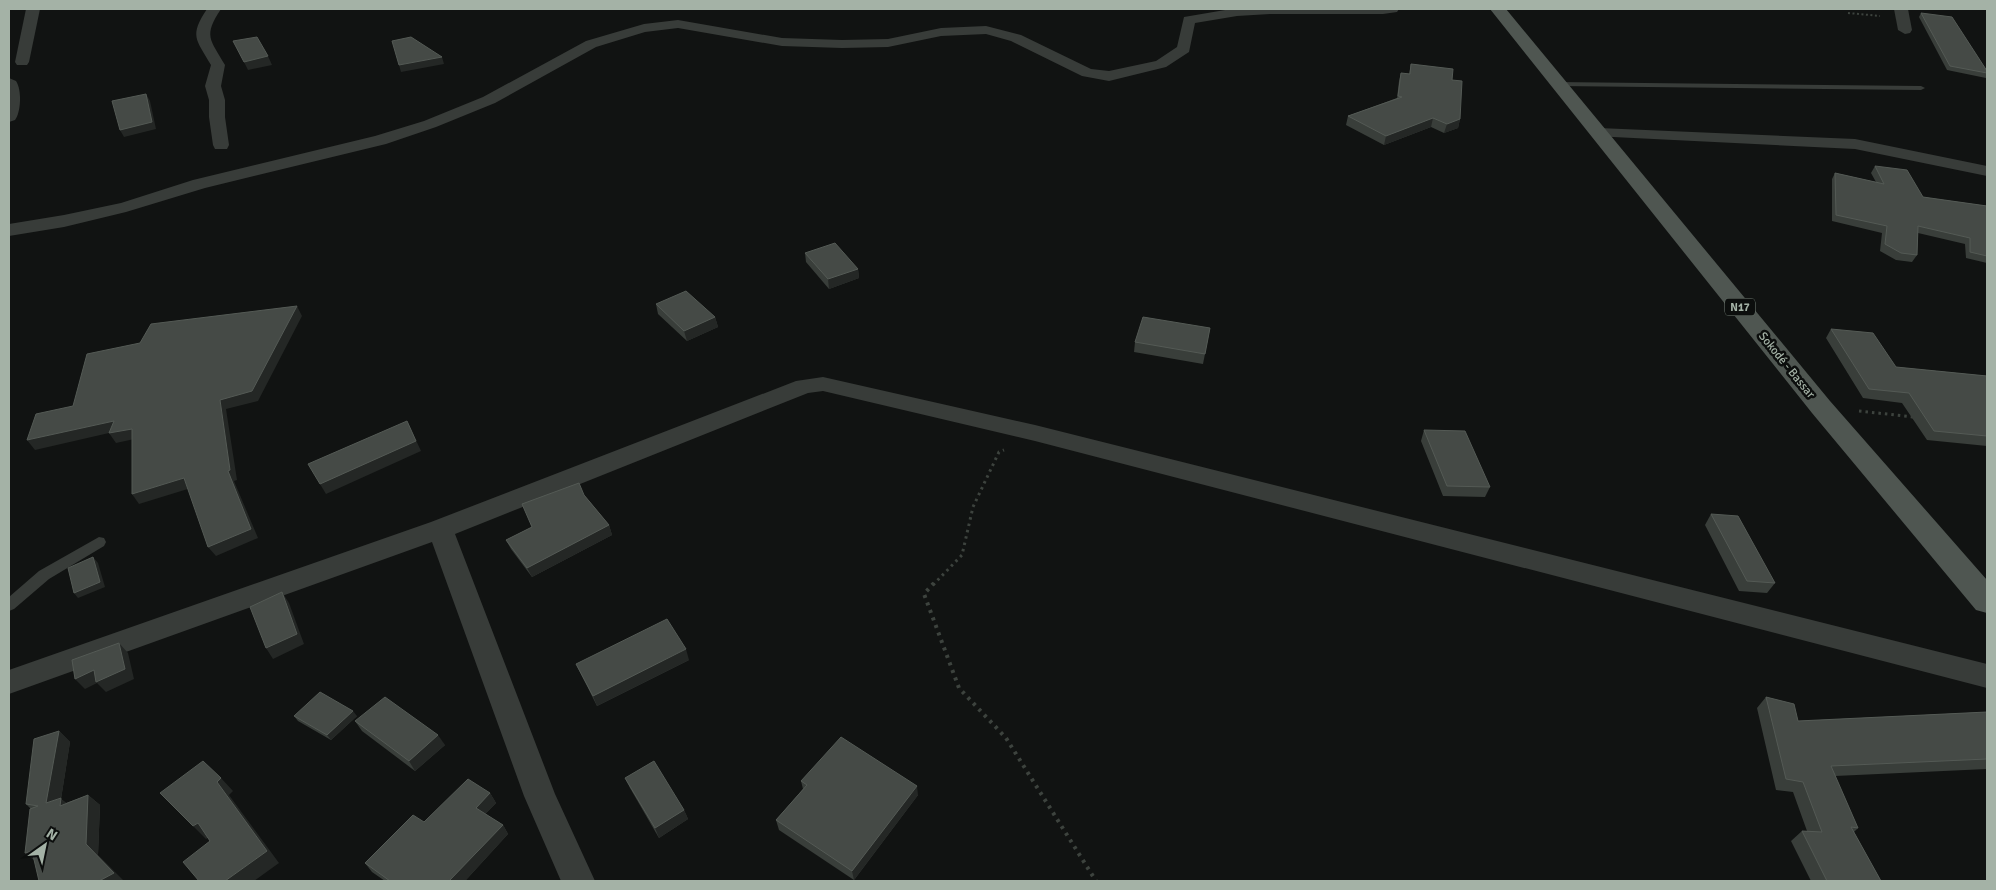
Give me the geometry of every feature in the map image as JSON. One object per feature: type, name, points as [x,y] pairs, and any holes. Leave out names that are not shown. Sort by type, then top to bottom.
[{"type":"main road","name":"Sokodé - Bassar","points":[[1498,9],[1821,407],[1987,601]]},
{"type":"street","points":[[22,62],[33,9]]},
{"type":"street","points":[[214,9],[203,25],[203,39],[218,65],[213,86],[218,100],[217,117],[221,145]]},
{"type":"street","points":[[9,230],[64,221],[126,207],[199,184],[380,140],[430,124],[489,100],[591,44],[644,28],[678,24],[782,42],[842,44],[888,44],[940,32],[986,30],[1016,38],[1087,73],[1109,76],[1161,64],[1184,49],[1189,20],[1219,13],[1318,9],[1371,11],[1392,9]]},
{"type":"street","points":[[1902,12],[1905,30]]},
{"type":"street","points":[[9,83],[11,84],[12,94],[9,117]]},
{"type":"street","points":[[1599,133],[1855,144],[1987,171]]},
{"type":"street","points":[[9,682],[440,529],[804,386],[823,384],[1035,433],[1987,676]]},
{"type":"street","points":[[440,529],[540,796],[578,881]]},
{"type":"lane","points":[[1559,84],[1922,88]]},
{"type":"lane","points":[[9,605],[44,575],[100,542]]},
{"type":"path","points":[[1848,13],[1902,12]]},
{"type":"path","points":[[1821,407],[1919,417]]},
{"type":"path","points":[[1035,433],[999,452],[974,506],[962,555],[924,594],[959,688],[1006,738],[1096,881]]},
{"type":"building","points":[[1921,13],[1952,17],[1987,73],[1950,66]]},
{"type":"building","points":[[257,37],[268,56],[244,62],[233,41]]},
{"type":"building","points":[[411,37],[442,57],[399,65],[392,41]]},
{"type":"building","points":[[1411,64],[1453,69],[1452,80],[1462,81],[1460,119],[1447,124],[1433,118],[1386,136],[1348,116],[1402,97],[1398,96],[1401,73],[1410,74]]},
{"type":"building","points":[[146,94],[152,122],[120,130],[112,101]]},
{"type":"building","points":[[1875,166],[1907,170],[1923,197],[1987,206],[1987,256],[1970,252],[1970,238],[1918,226],[1917,255],[1901,253],[1885,244],[1887,226],[1836,215],[1835,173],[1884,184]]},
{"type":"building","points":[[835,243],[858,269],[828,279],[805,253]]},
{"type":"building","points":[[686,291],[715,317],[684,331],[656,304]]},
{"type":"building","points":[[297,306],[252,391],[220,400],[230,470],[228,471],[251,529],[208,547],[184,478],[132,494],[132,429],[109,433],[114,421],[27,440],[36,414],[73,406],[87,354],[140,343],[151,324]]},
{"type":"building","points":[[1143,317],[1210,328],[1205,354],[1135,342]]},
{"type":"building","points":[[1831,329],[1873,333],[1896,367],[1987,376],[1987,436],[1934,431],[1909,393],[1869,389]]},
{"type":"building","points":[[407,421],[416,441],[320,484],[308,464]]},
{"type":"building","points":[[1424,430],[1465,431],[1490,487],[1447,486]]},
{"type":"building","points":[[579,483],[584,495],[609,525],[527,568],[506,540],[532,527],[522,504]]},
{"type":"building","points":[[1711,514],[1738,516],[1775,583],[1747,581]]},
{"type":"building","points":[[93,557],[100,582],[74,593],[68,568]]},
{"type":"building","points":[[282,592],[297,634],[266,648],[250,607]]},
{"type":"building","points":[[667,619],[686,649],[593,696],[576,664]]},
{"type":"building","points":[[119,643],[125,669],[96,682],[94,670],[75,679],[72,660]]},
{"type":"building","points":[[320,692],[353,711],[327,735],[294,716]]},
{"type":"building","points":[[385,697],[438,735],[409,761],[355,721]]},
{"type":"building","points":[[1766,697],[1794,704],[1798,721],[1987,712],[1987,759],[1831,766],[1858,828],[1851,827],[1881,881],[1827,881],[1802,831],[1822,832],[1803,782],[1786,779]]},
{"type":"building","points":[[59,731],[46,803],[61,798],[60,806],[88,795],[86,844],[114,873],[99,881],[39,881],[32,851],[25,853],[30,809],[38,806],[26,804],[34,739]]},
{"type":"building","points":[[841,737],[917,786],[852,871],[776,820],[807,785],[801,781]]},
{"type":"building","points":[[203,761],[221,778],[217,782],[267,851],[225,881],[199,881],[183,862],[210,841],[198,823],[193,826],[160,793]]},
{"type":"building","points":[[654,761],[684,810],[655,828],[625,778]]},
{"type":"building","points":[[468,779],[490,793],[476,808],[503,825],[449,881],[390,881],[365,863],[413,815],[424,822]]}]
